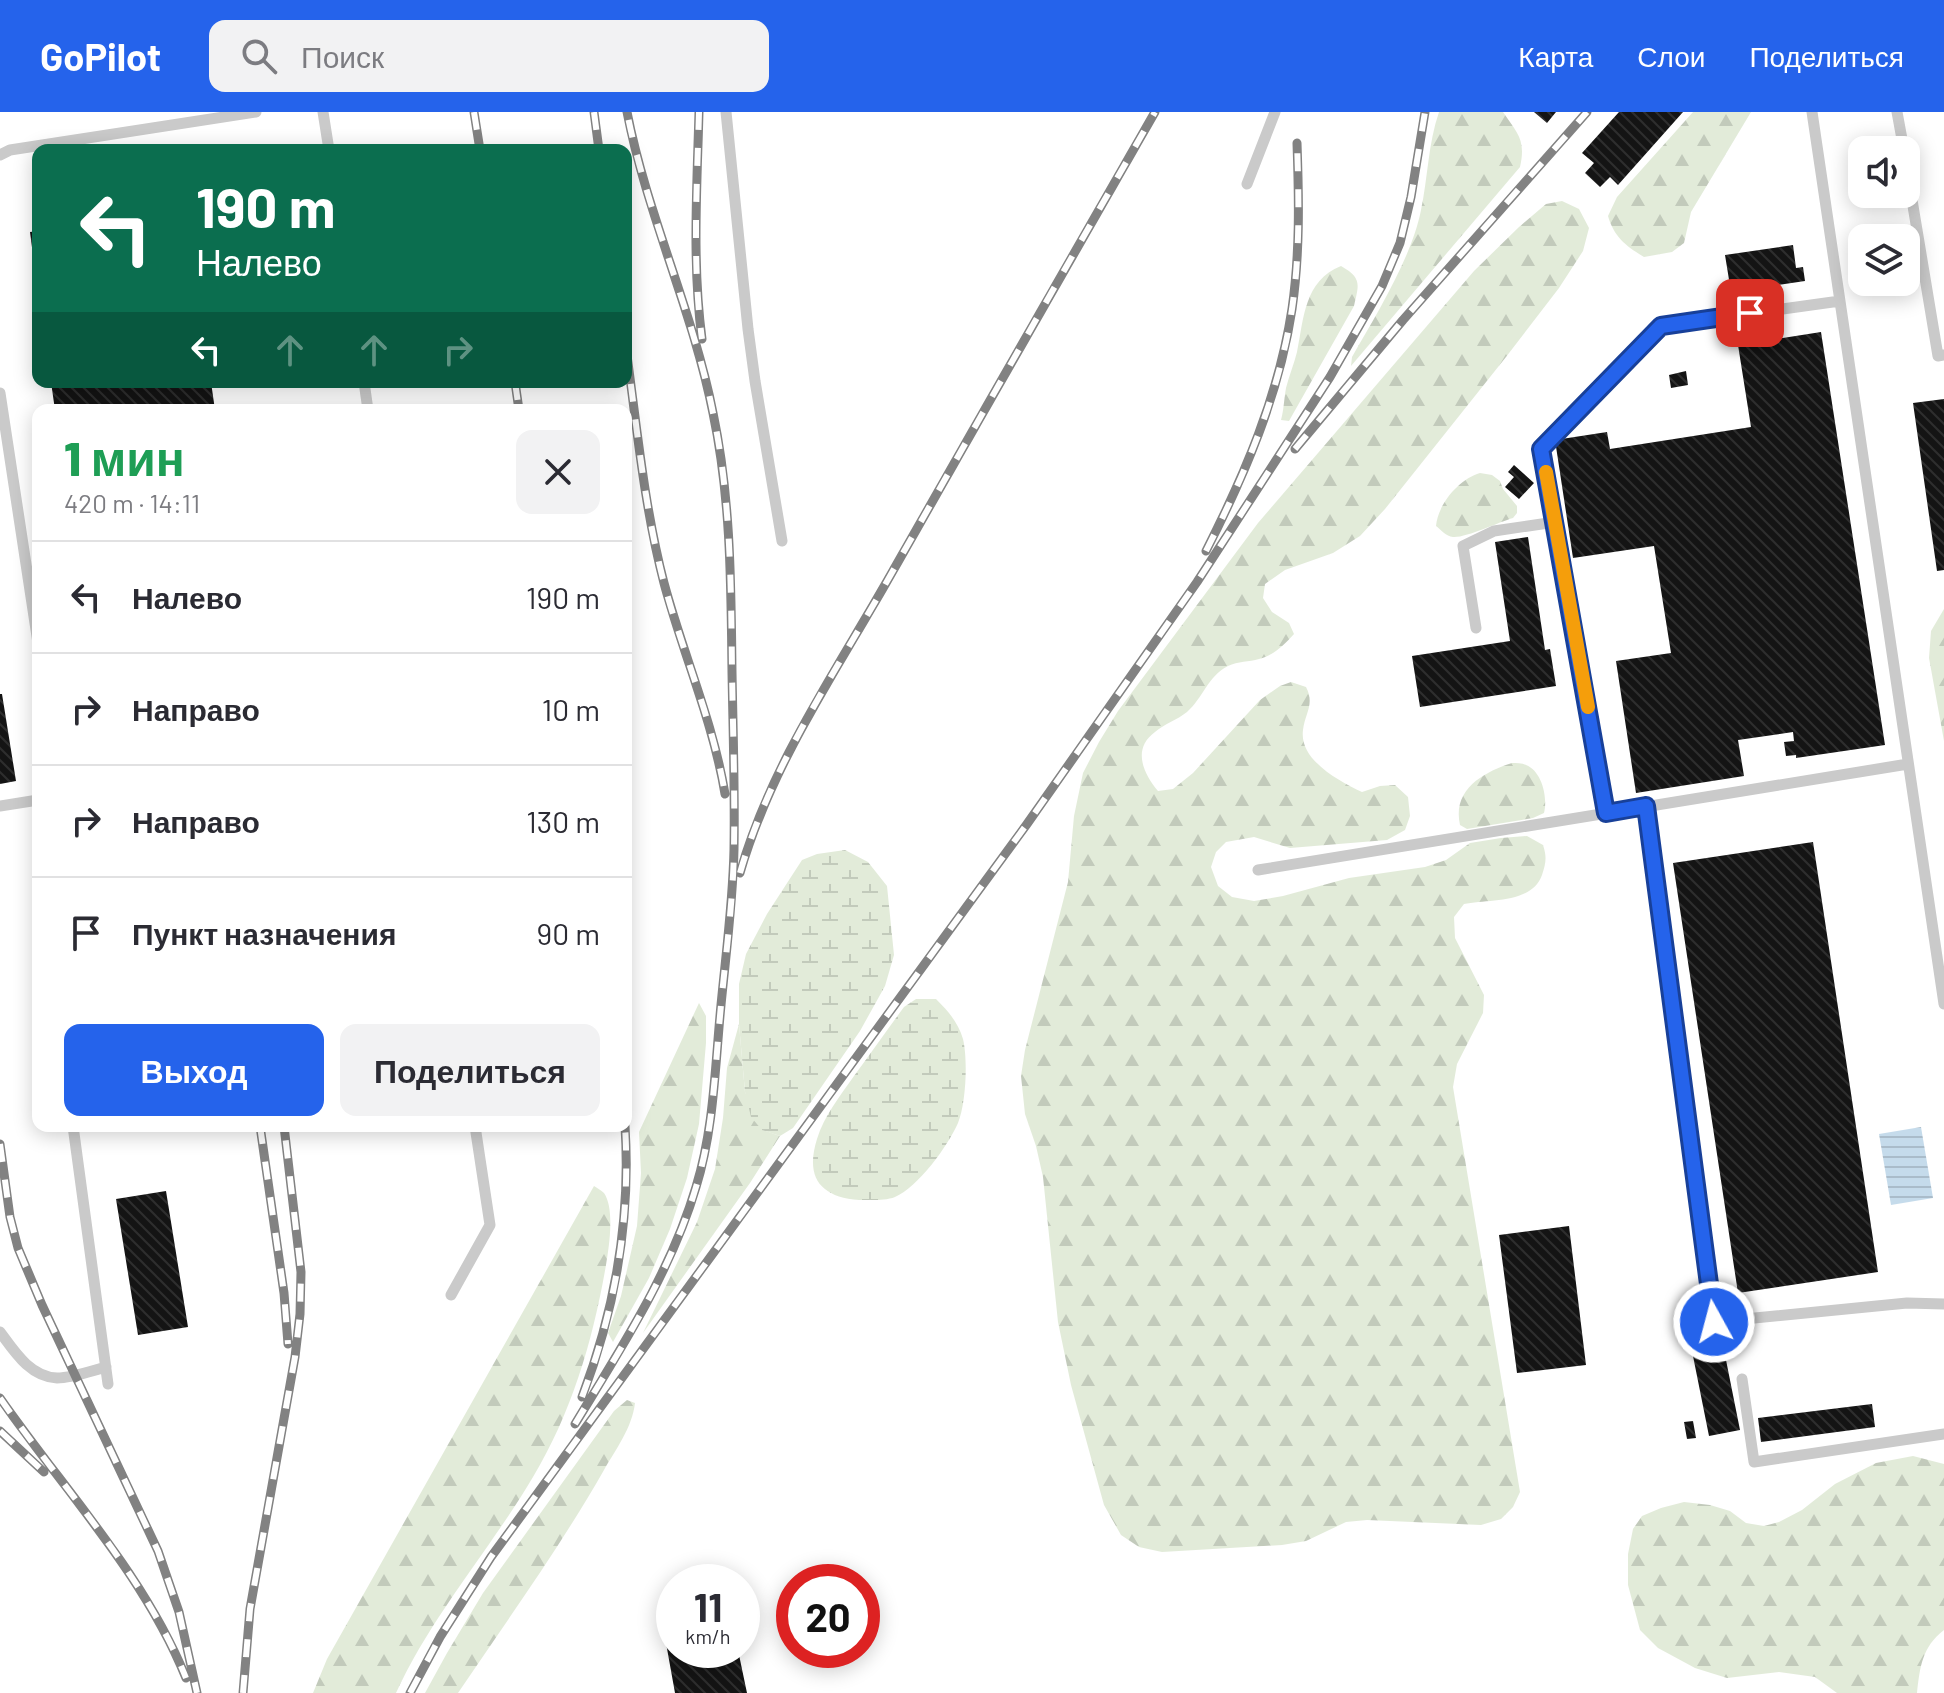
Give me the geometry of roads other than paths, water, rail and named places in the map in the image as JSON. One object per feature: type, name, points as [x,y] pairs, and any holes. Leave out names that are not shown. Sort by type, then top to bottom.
[{"type":"lane","points":[[49,144],[256,112]]},
{"type":"lane","points":[[323,112],[328,144]]},
{"type":"lane","points":[[726,112],[748,329],[782,541]]},
{"type":"lane","points":[[1247,184],[1275,112]]},
{"type":"lane","points":[[1812,112],[1944,1004]]},
{"type":"lane","points":[[1897,112],[1901,136]]},
{"type":"lane","points":[[0,155],[32,147]]},
{"type":"lane","points":[[1913,208],[1938,356],[1944,355]]},
{"type":"lane","points":[[1606,813],[1541,449],[1661,326],[1840,301]]},
{"type":"lane","points":[[0,393],[32,604]]},
{"type":"lane","points":[[1476,628],[1463,546],[1494,531],[1555,522]]},
{"type":"lane","points":[[1258,870],[1908,764]]},
{"type":"lane","points":[[0,806],[32,801]]},
{"type":"lane","points":[[1646,806],[1714,1322],[1907,1303],[1944,1304]]},
{"type":"lane","points":[[74,1132],[108,1384]]},
{"type":"lane","points":[[451,1295],[490,1225],[476,1132]]},
{"type":"lane","points":[[0,1332],[19,1358],[37,1373],[56,1378],[106,1367]]},
{"type":"lane","points":[[1742,1379],[1754,1462],[1944,1434]]},
{"type":"water","points":[[1921,1127],[1933,1198],[1891,1205],[1879,1134]]},
{"type":"railway","points":[[474,112],[479,144]]},
{"type":"railway","points":[[594,112],[598,144]]},
{"type":"railway","points":[[575,1424],[659,1279],[696,1187],[707,1143],[713,1097],[733,868],[730,574],[727,510],[719,445],[694,337],[646,188],[627,112]]},
{"type":"railway","points":[[699,112],[696,254],[702,339]]},
{"type":"railway","points":[[740,873],[769,795],[806,720],[1155,112]]},
{"type":"railway","points":[[410,1693],[440,1637],[491,1557],[1027,824],[1197,582],[1330,377],[1382,286],[1400,243],[1425,112]]},
{"type":"railway","points":[[1295,449],[1403,320],[1587,112]]},
{"type":"railway","points":[[1206,551],[1259,433],[1286,341],[1298,247],[1297,143]]},
{"type":"railway","points":[[516,388],[518,404]]},
{"type":"railway","points":[[631,388],[657,554],[713,740],[725,794]]},
{"type":"railway","points":[[261,1132],[284,1293],[288,1344]]},
{"type":"railway","points":[[243,1693],[250,1609],[300,1314],[301,1272],[285,1132]]},
{"type":"railway","points":[[582,1397],[612,1298],[618,1264],[625,1196],[625,1132]]},
{"type":"railway","points":[[0,1144],[10,1217],[18,1248],[158,1551],[179,1612],[197,1693]]},
{"type":"railway","points":[[0,1398],[126,1568],[169,1640],[186,1678]]},
{"type":"railway","points":[[0,1431],[44,1472]]}]
